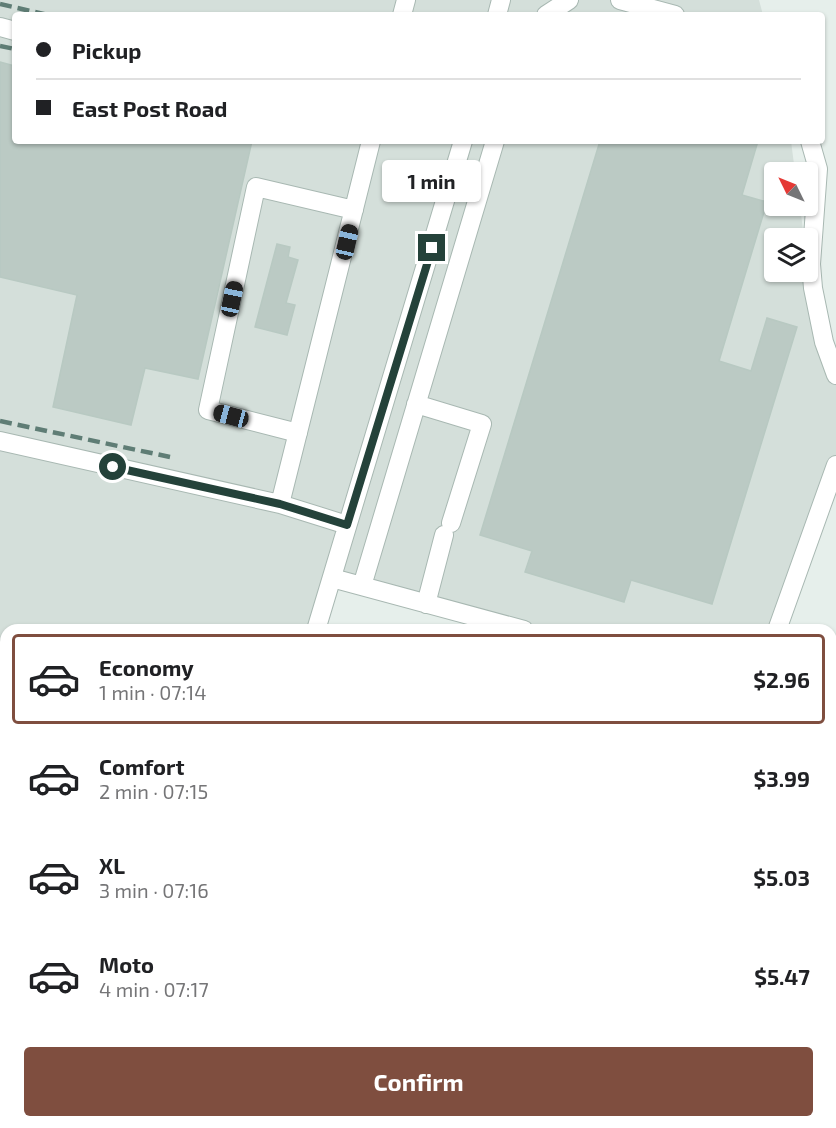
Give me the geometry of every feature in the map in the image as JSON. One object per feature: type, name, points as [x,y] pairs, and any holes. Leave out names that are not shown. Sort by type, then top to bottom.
[{"type":"street","points":[[551,12],[569,0]]},
{"type":"street","points":[[620,0],[664,12]]},
{"type":"street","points":[[280,504],[370,144]]},
{"type":"street","points":[[318,624],[439,226],[461,144]]},
{"type":"street","points":[[362,586],[494,144]]},
{"type":"street","points":[[811,144],[818,170],[811,264],[813,288],[824,342],[836,375]]},
{"type":"street","points":[[298,433],[208,410],[256,187],[354,210]]},
{"type":"street","points":[[416,404],[482,424],[426,604]]},
{"type":"street","points":[[0,441],[280,504],[347,525]]},
{"type":"street","points":[[779,624],[836,465]]},
{"type":"street","points":[[332,578],[501,624]]},
{"type":"shaded area","points":[[0,0],[759,0],[762,12],[12,12],[12,144],[791,144],[794,162],[764,162],[764,216],[801,216],[803,228],[764,228],[764,282],[810,282],[836,380],[836,465],[779,624],[501,624],[332,578],[318,624],[0,624]]},
{"type":"building","points":[[0,62],[12,65],[12,144],[251,144],[198,379],[145,368],[131,425],[53,407],[77,295],[0,277]]},
{"type":"building","points":[[599,144],[757,144],[742,195],[764,201],[764,212],[719,361],[751,371],[767,318],[797,327],[712,604],[631,580],[624,602],[525,572],[532,551],[480,535]]},
{"type":"building","points":[[277,244],[290,247],[288,257],[298,260],[286,303],[295,305],[287,335],[255,327]]},
{"type":"railway","points":[[0,4],[35,12]]},
{"type":"railway","points":[[0,46],[12,48]]},
{"type":"railway","points":[[0,421],[170,457]]},
{"type":"route","points":[[113,467],[280,504],[347,525],[432,248]]}]
